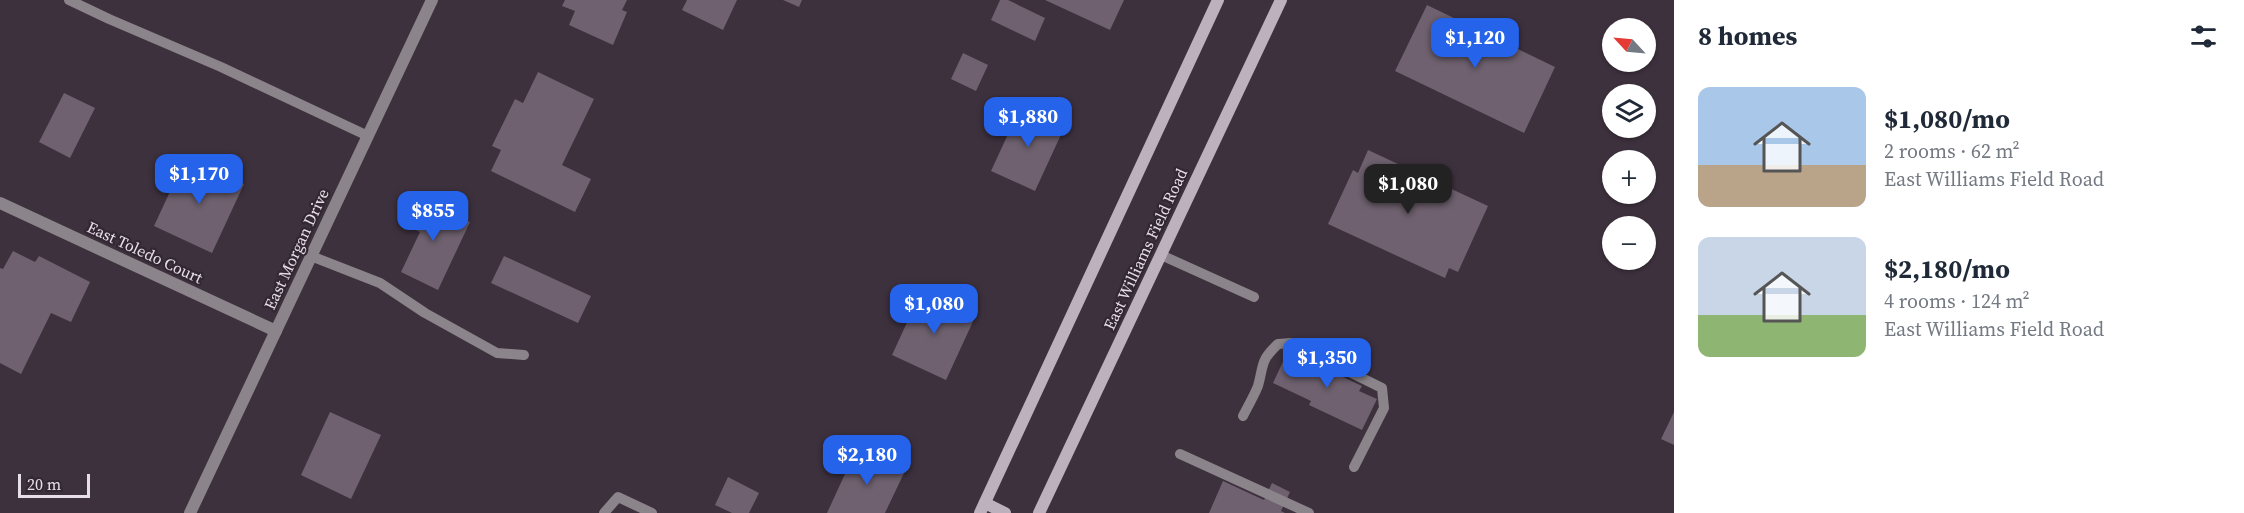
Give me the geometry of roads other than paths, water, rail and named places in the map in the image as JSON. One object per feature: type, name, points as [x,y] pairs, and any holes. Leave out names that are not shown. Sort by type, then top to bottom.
[{"type":"main road","points":[[1005,513],[982,508],[1218,0]]},
{"type":"main road","name":"East Williams Field Road","points":[[1040,513],[1281,0]]},
{"type":"street","name":"East Morgan Drive","points":[[190,513],[432,0]]},
{"type":"street","name":"East Toledo Court","points":[[0,203],[276,331]]},
{"type":"lane","points":[[69,0],[109,20],[221,67],[368,136]]},
{"type":"lane","points":[[1161,255],[1254,297]]},
{"type":"lane","points":[[311,256],[380,283],[424,313],[497,353],[524,355]]},
{"type":"lane","points":[[1243,416],[1258,385],[1260,369],[1266,356],[1278,344],[1291,343],[1382,388],[1384,408],[1354,467]]},
{"type":"lane","points":[[1180,454],[1310,513]]},
{"type":"lane","points":[[604,513],[618,497],[652,513]]}]
